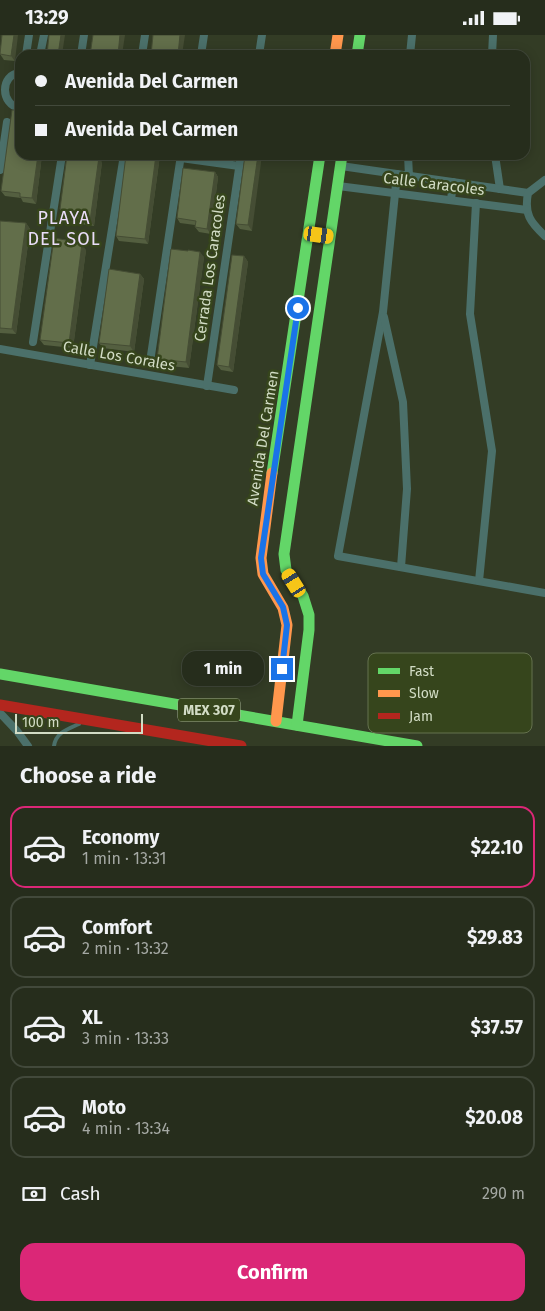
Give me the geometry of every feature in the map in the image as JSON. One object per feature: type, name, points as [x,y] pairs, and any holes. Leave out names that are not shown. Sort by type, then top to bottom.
[{"type":"main road","points":[[336,50],[338,35]]},
{"type":"main road","points":[[358,50],[360,35]]},
{"type":"main road","name":"Avenida Del Carmen","points":[[297,725],[309,629],[309,615],[303,597],[286,570],[284,554],[284,476],[309,234],[319,160]]},
{"type":"main road","name":"Avenida Del Carmen","points":[[276,721],[287,625],[283,607],[263,574],[261,558],[284,476],[330,237],[342,161]]},
{"type":"main road","points":[[309,234],[330,237]]},
{"type":"main road","points":[[286,641],[307,643]]},
{"type":"main road","name":"MEX 307","points":[[0,674],[417,746]]},
{"type":"main road","points":[[281,679],[302,682]]},
{"type":"main road","name":"MEX 307","points":[[0,705],[241,746]]},
{"type":"street","points":[[27,50],[29,35]]},
{"type":"street","points":[[41,50],[44,35]]},
{"type":"street","points":[[82,50],[84,35]]},
{"type":"street","points":[[143,50],[145,35]]},
{"type":"street","points":[[202,50],[204,35]]},
{"type":"street","points":[[260,50],[262,35]]},
{"type":"street","points":[[410,50],[412,35]]},
{"type":"street","points":[[492,50],[493,35]]},
{"type":"street","points":[[15,74],[11,75],[2,83],[2,99],[15,107]]},
{"type":"street","points":[[0,170],[2,142],[7,122]]},
{"type":"street","points":[[33,342],[61,160]]},
{"type":"street","points":[[90,365],[123,160]]},
{"type":"street","points":[[150,361],[181,160]]},
{"type":"street","points":[[200,160],[239,166]]},
{"type":"street","name":"Cerrada Los Caracoles","points":[[207,386],[240,160]]},
{"type":"street","points":[[408,160],[409,176]]},
{"type":"street","points":[[496,160],[500,189]]},
{"type":"street","name":"Calle Caracoles","points":[[342,161],[396,174],[528,193]]},
{"type":"street","points":[[396,174],[383,312],[338,556],[545,593]]},
{"type":"street","points":[[545,180],[528,193],[526,205],[531,222],[545,236]]},
{"type":"street","points":[[451,200],[453,183]]},
{"type":"street","name":"Calle Caracoles","points":[[338,186],[527,210]]},
{"type":"street","points":[[476,203],[470,314],[492,451],[479,581]]},
{"type":"street","points":[[383,312],[403,402],[407,489],[401,567]]},
{"type":"street","name":"Calle Los Corales","points":[[0,349],[234,390]]},
{"type":"street","points":[[0,713],[28,746]]},
{"type":"lane","points":[[54,746],[55,741],[66,729],[88,720]]},
{"type":"building","points":[[2,35],[14,35],[11,56],[0,54]]},
{"type":"building","points":[[49,35],[61,35],[59,50],[48,50]]},
{"type":"building","points":[[93,35],[120,35],[118,50],[91,50]]},
{"type":"building","points":[[153,35],[180,35],[178,50],[152,50]]},
{"type":"building","points":[[12,110],[15,110],[15,160],[37,160],[32,198],[20,197],[20,193],[1,191]]},
{"type":"building","points":[[66,160],[99,160],[90,221],[78,219],[79,211],[60,209]]},
{"type":"building","points":[[125,160],[155,160],[145,239],[116,236]]},
{"type":"building","points":[[244,160],[257,160],[248,225],[236,224]]},
{"type":"building","points":[[183,168],[215,172],[207,229],[195,227],[196,221],[177,218]]},
{"type":"building","points":[[0,221],[26,223],[12,329],[0,328]]},
{"type":"building","points":[[54,238],[82,244],[69,343],[40,340]]},
{"type":"building","points":[[171,249],[200,252],[186,362],[157,359]]},
{"type":"building","points":[[232,255],[244,256],[229,367],[217,365]]},
{"type":"building","points":[[109,269],[140,274],[130,346],[99,343]]},
{"type":"traffic: fast","points":[[358,50],[360,35]]},
{"type":"traffic: fast","points":[[272,473],[319,160]]},
{"type":"traffic: fast","points":[[297,725],[309,630],[309,615],[303,596],[286,570],[284,554],[341,160]]},
{"type":"traffic: fast","points":[[0,674],[417,746]]},
{"type":"traffic: slow","points":[[336,50],[338,35]]},
{"type":"traffic: slow","points":[[272,473],[261,558],[263,574],[283,608],[287,625],[276,721]]},
{"type":"traffic: jam","points":[[0,705],[241,746]]},
{"type":"district","name":"PLAYA DEL SOL","points":[[64,228]]},
{"type":"route","points":[[282,669],[287,625],[283,607],[263,574],[261,558],[298,308]]}]
